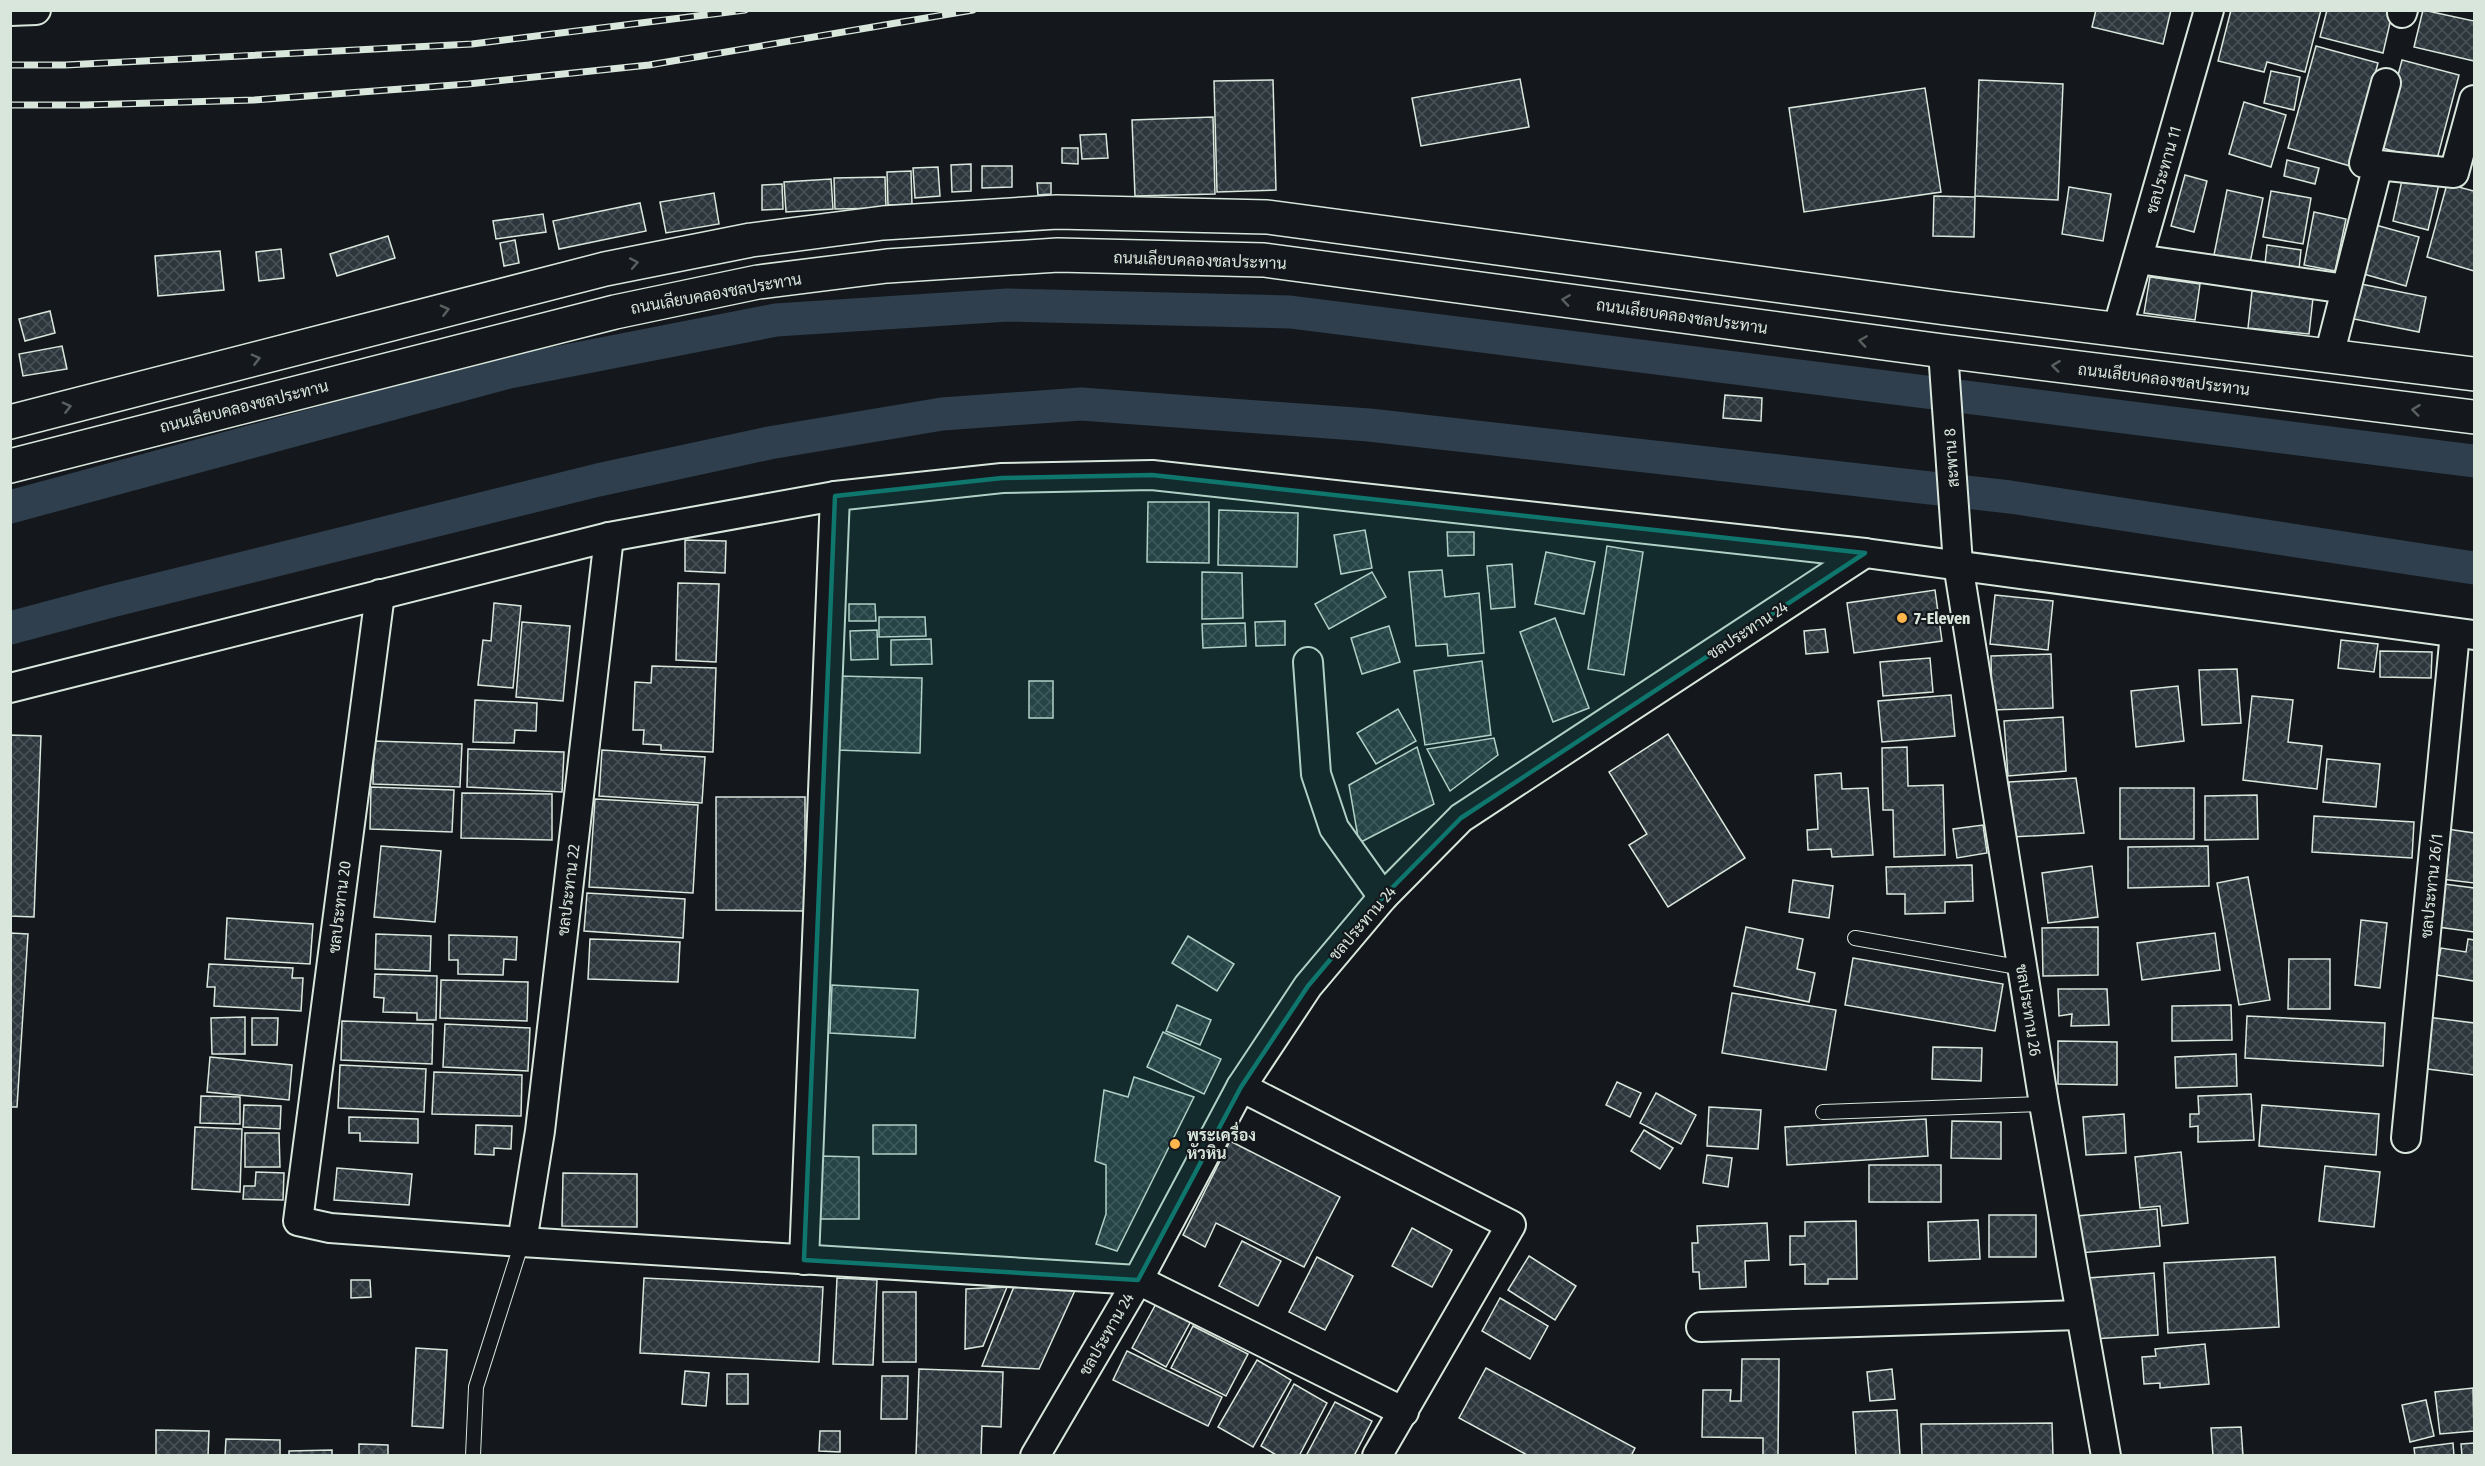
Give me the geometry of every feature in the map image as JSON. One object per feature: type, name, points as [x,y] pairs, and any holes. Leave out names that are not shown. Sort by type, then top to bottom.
[{"type":"street","points":[[10,11],[36,10]]},
{"type":"street","name":"ชลประทาน 11","points":[[2117,330],[2209,10]]},
{"type":"street","points":[[2386,83],[2364,163],[2454,173],[2475,100]]},
{"type":"street","points":[[2329,357],[2378,165]]},
{"type":"street","points":[[10,422],[605,269],[751,240],[883,223],[1034,214],[1268,217],[1945,308],[2475,374]]},
{"type":"street","name":"ถนนเลียบคลองชลประทาน","points":[[10,466],[615,312],[758,282],[887,266],[1035,257],[1264,260],[1943,351],[2475,417]]},
{"type":"street","points":[[2138,259],[2346,289]]},
{"type":"street","points":[[1943,351],[1945,308]]},
{"type":"street","name":"สะพาน 8","points":[[1943,351],[1958,564]]},
{"type":"street","points":[[10,688],[609,537],[835,496],[1002,478],[1152,475],[1958,564],[2465,634]]},
{"type":"street","points":[[804,1260],[835,496]]},
{"type":"street","name":"ชลประทาน 22","points":[[522,1242],[540,1131],[609,537]]},
{"type":"street","name":"ชลประทาน 24","points":[[1035,1455],[1138,1280],[1242,1087],[1308,986],[1383,897],[1461,818],[1865,553]]},
{"type":"street","name":"ชลประทาน 26","points":[[1958,564],[2044,1104],[2106,1455]]},
{"type":"street","name":"ชลประทาน 20","points":[[380,594],[298,1221],[330,1228],[522,1242]]},
{"type":"street","name":"ชลประทาน 26/1","points":[[2406,1138],[2465,634]]},
{"type":"street","points":[[1308,662],[1316,774],[1334,828],[1383,897]]},
{"type":"street","points":[[1242,1087],[1511,1225],[1377,1455]]},
{"type":"street","points":[[522,1242],[1138,1280],[1404,1412]]},
{"type":"street","points":[[1701,1327],[2080,1315]]},
{"type":"lane","points":[[1855,938],[2023,968]]},
{"type":"lane","points":[[1823,1112],[2044,1104]]},
{"type":"lane","points":[[472,1455],[476,1387],[522,1242]]},
{"type":"highlighted area","points":[[1152,475],[1865,553],[1461,818],[1383,897],[1308,986],[1241,1087],[1138,1280],[804,1260],[835,496],[1002,478]]},
{"type":"building","points":[[2096,10],[2171,10],[2163,44],[2092,27]]},
{"type":"building","points":[[2231,10],[2321,10],[2305,72],[2267,62],[2264,72],[2218,61]]},
{"type":"building","points":[[2327,10],[2393,10],[2383,53],[2320,37]]},
{"type":"building","points":[[2423,10],[2474,21],[2474,61],[2414,47]]},
{"type":"building","points":[[2316,46],[2378,63],[2350,166],[2288,148]]},
{"type":"building","points":[[2402,60],[2459,75],[2436,163],[2379,147]]},
{"type":"building","points":[[2271,71],[2300,77],[2294,110],[2264,103]]},
{"type":"building","points":[[1520,79],[1529,127],[1421,146],[1412,98]]},
{"type":"building","points":[[1273,80],[1276,190],[1217,192],[1214,81]]},
{"type":"building","points":[[1979,80],[2063,84],[2058,200],[1975,196]]},
{"type":"building","points":[[1925,88],[1941,192],[1804,212],[1789,108]]},
{"type":"building","points":[[2244,102],[2286,115],[2271,167],[2229,154]]},
{"type":"building","points":[[1213,117],[1215,194],[1135,196],[1132,120]]},
{"type":"building","points":[[1106,134],[1108,158],[1082,159],[1080,135]]},
{"type":"building","points":[[1062,148],[1078,148],[1078,164],[1062,163]]},
{"type":"building","points":[[2287,160],[2319,168],[2315,184],[2284,176]]},
{"type":"building","points":[[971,164],[971,191],[952,192],[951,165]]},
{"type":"building","points":[[982,166],[1012,166],[1012,187],[982,188]]},
{"type":"building","points":[[938,167],[940,196],[915,198],[913,168]]},
{"type":"building","points":[[911,171],[912,204],[888,205],[887,172]]},
{"type":"building","points":[[2185,175],[2207,181],[2194,232],[2171,226]]},
{"type":"building","points":[[2403,176],[2439,184],[2428,230],[2393,221]]},
{"type":"building","points":[[885,177],[886,208],[835,209],[834,178]]},
{"type":"building","points":[[831,179],[833,209],[786,212],[784,182]]},
{"type":"building","points":[[1037,183],[1051,183],[1051,194],[1038,195]]},
{"type":"building","points":[[782,184],[783,209],[762,210],[762,185]]},
{"type":"building","points":[[2447,184],[2474,191],[2474,271],[2427,257]]},
{"type":"building","points":[[2069,187],[2111,194],[2103,241],[2062,234]]},
{"type":"building","points":[[2227,190],[2263,198],[2249,268],[2213,260]]},
{"type":"building","points":[[2271,191],[2311,198],[2303,244],[2263,237]]},
{"type":"building","points":[[714,193],[719,224],[666,233],[660,202]]},
{"type":"building","points":[[1934,196],[1975,197],[1974,237],[1933,236]]},
{"type":"building","points":[[640,203],[646,231],[559,249],[553,221]]},
{"type":"building","points":[[2314,212],[2346,219],[2335,271],[2304,265]]},
{"type":"building","points":[[543,214],[546,232],[496,239],[493,221]]},
{"type":"building","points":[[2372,224],[2419,237],[2406,286],[2360,273]]},
{"type":"building","points":[[388,236],[395,258],[337,276],[330,254]]},
{"type":"building","points":[[515,240],[519,263],[504,266],[500,243]]},
{"type":"building","points":[[2267,245],[2301,250],[2299,269],[2265,264]]},
{"type":"building","points":[[281,249],[284,278],[259,281],[256,252]]},
{"type":"building","points":[[220,251],[224,290],[158,296],[155,256]]},
{"type":"building","points":[[2150,277],[2200,284],[2195,320],[2144,313]]},
{"type":"building","points":[[2356,283],[2426,297],[2419,332],[2349,318]]},
{"type":"building","points":[[2252,291],[2313,298],[2309,334],[2248,328]]},
{"type":"building","points":[[50,311],[55,333],[25,341],[19,319]]},
{"type":"building","points":[[62,346],[67,369],[23,376],[19,354]]},
{"type":"building","points":[[1725,395],[1762,398],[1761,421],[1723,418]]},
{"type":"building","points":[[1148,502],[1209,502],[1209,563],[1147,562]]},
{"type":"building","points":[[1219,510],[1298,513],[1297,567],[1218,565]]},
{"type":"building","points":[[1365,530],[1372,568],[1341,574],[1334,535]]},
{"type":"building","points":[[1447,532],[1474,532],[1474,555],[1448,556]]},
{"type":"building","points":[[685,540],[726,541],[725,573],[685,571]]},
{"type":"building","points":[[1607,546],[1643,552],[1624,675],[1588,669]]},
{"type":"building","points":[[1546,552],[1595,562],[1584,614],[1535,604]]},
{"type":"building","points":[[1512,564],[1515,607],[1491,609],[1487,566]]},
{"type":"building","points":[[1442,570],[1445,597],[1479,593],[1484,653],[1448,656],[1447,644],[1416,646],[1409,572]]},
{"type":"building","points":[[1202,572],[1242,573],[1243,618],[1202,619]]},
{"type":"building","points":[[1372,572],[1386,597],[1329,629],[1315,604]]},
{"type":"building","points":[[678,583],[719,584],[716,662],[676,660]]},
{"type":"building","points":[[1935,590],[1942,641],[1854,653],[1847,603]]},
{"type":"building","points":[[1995,595],[2053,601],[2048,650],[1990,644]]},
{"type":"building","points":[[494,603],[521,606],[513,688],[478,685],[483,640],[491,641]]},
{"type":"building","points":[[849,604],[875,604],[876,621],[849,621]]},
{"type":"building","points":[[879,617],[925,617],[926,636],[879,637]]},
{"type":"building","points":[[1555,618],[1589,708],[1553,722],[1520,632]]},
{"type":"building","points":[[1285,621],[1285,645],[1256,646],[1255,622]]},
{"type":"building","points":[[522,622],[570,626],[563,701],[516,697]]},
{"type":"building","points":[[1245,623],[1246,646],[1203,648],[1202,624]]},
{"type":"building","points":[[1389,626],[1400,662],[1362,674],[1351,638]]},
{"type":"building","points":[[1825,629],[1828,652],[1806,654],[1804,631]]},
{"type":"building","points":[[877,630],[878,659],[851,660],[850,631]]},
{"type":"building","points":[[931,639],[932,664],[891,665],[891,640]]},
{"type":"building","points":[[2341,640],[2378,644],[2374,672],[2338,668]]},
{"type":"building","points":[[2380,651],[2432,652],[2431,678],[2380,677]]},
{"type":"building","points":[[2051,654],[2053,708],[1992,710],[1991,656]]},
{"type":"building","points":[[1930,658],[1933,692],[1883,696],[1880,662]]},
{"type":"building","points":[[1482,661],[1491,735],[1425,745],[1414,671]]},
{"type":"building","points":[[652,666],[716,668],[713,752],[661,750],[661,745],[643,744],[644,730],[633,730],[635,682],[651,683]]},
{"type":"building","points":[[2237,669],[2241,723],[2202,725],[2199,670]]},
{"type":"building","points":[[838,676],[922,678],[920,753],[836,750]]},
{"type":"building","points":[[1029,681],[1053,681],[1053,718],[1029,718]]},
{"type":"building","points":[[2178,686],[2184,741],[2136,747],[2131,691]]},
{"type":"building","points":[[1951,695],[1955,736],[1882,742],[1878,701]]},
{"type":"building","points":[[2252,696],[2293,700],[2288,742],[2322,746],[2317,789],[2243,780]]},
{"type":"building","points":[[475,700],[537,703],[536,731],[515,730],[514,743],[473,742]]},
{"type":"building","points":[[1398,709],[1416,741],[1376,764],[1357,733]]},
{"type":"building","points":[[2063,717],[2066,771],[2008,776],[2004,721]]},
{"type":"building","points":[[1668,734],[1745,858],[1668,907],[1629,845],[1647,834],[1609,772]]},
{"type":"building","points":[[10,735],[41,736],[34,917],[10,916]]},
{"type":"building","points":[[1494,738],[1498,755],[1450,791],[1427,749]]},
{"type":"building","points":[[374,741],[462,744],[460,787],[373,784]]},
{"type":"building","points":[[1417,747],[1434,804],[1359,843],[1349,785]]},
{"type":"building","points":[[1907,747],[1908,786],[1943,785],[1945,855],[1894,857],[1893,810],[1883,810],[1882,748]]},
{"type":"building","points":[[468,749],[564,752],[562,792],[467,787]]},
{"type":"building","points":[[602,750],[705,757],[702,803],[599,796]]},
{"type":"building","points":[[2327,759],[2380,764],[2376,807],[2323,802]]},
{"type":"building","points":[[1841,773],[1842,789],[1868,788],[1873,855],[1832,857],[1831,849],[1808,850],[1807,830],[1818,829],[1815,775]]},
{"type":"building","points":[[2076,778],[2084,833],[2012,837],[2009,782]]},
{"type":"building","points":[[371,787],[454,790],[452,832],[370,829]]},
{"type":"building","points":[[2120,788],[2194,788],[2194,839],[2120,839]]},
{"type":"building","points":[[462,793],[552,794],[552,840],[461,838]]},
{"type":"building","points":[[2257,795],[2258,839],[2205,840],[2205,796]]},
{"type":"building","points":[[716,797],[805,797],[805,911],[716,910]]},
{"type":"building","points":[[595,799],[698,805],[693,893],[589,887]]},
{"type":"building","points":[[2314,816],[2414,822],[2412,858],[2312,852]]},
{"type":"building","points":[[1983,825],[1987,853],[1957,858],[1953,829]]},
{"type":"building","points":[[2447,829],[2474,833],[2474,883],[2441,879]]},
{"type":"building","points":[[381,846],[441,851],[435,922],[374,917]]},
{"type":"building","points":[[2208,846],[2209,886],[2128,888],[2128,847]]},
{"type":"building","points":[[1972,865],[1973,901],[1945,902],[1945,913],[1905,914],[1905,894],[1887,894],[1886,867]]},
{"type":"building","points":[[2092,866],[2098,917],[2048,923],[2042,873]]},
{"type":"building","points":[[2248,877],[2270,1000],[2239,1005],[2217,883]]},
{"type":"building","points":[[1793,880],[1833,886],[1829,918],[1789,912]]},
{"type":"building","points":[[2444,884],[2474,888],[2474,932],[2438,927]]},
{"type":"building","points":[[587,893],[685,899],[683,938],[584,931]]},
{"type":"building","points":[[227,918],[313,924],[310,964],[225,959]]},
{"type":"building","points":[[2361,920],[2387,923],[2380,988],[2355,985]]},
{"type":"building","points":[[1746,927],[1803,939],[1797,969],[1815,973],[1809,1002],[1734,986]]},
{"type":"building","points":[[2098,927],[2098,975],[2043,976],[2042,928]]},
{"type":"building","points":[[10,933],[28,934],[17,1107],[10,1107]]},
{"type":"building","points":[[2215,933],[2220,970],[2142,980],[2137,943]]},
{"type":"building","points":[[376,934],[431,936],[430,971],[375,969]]},
{"type":"building","points":[[449,935],[517,937],[516,960],[504,959],[503,975],[458,974],[458,960],[449,960]]},
{"type":"building","points":[[1188,936],[1234,964],[1217,991],[1172,963]]},
{"type":"building","points":[[590,939],[680,942],[678,982],[588,979]]},
{"type":"building","points":[[2468,939],[2474,940],[2474,981],[2436,975],[2441,948],[2466,952]]},
{"type":"building","points":[[1853,958],[2003,984],[1995,1031],[1845,1005]]},
{"type":"building","points":[[2289,959],[2330,959],[2330,1009],[2288,1009]]},
{"type":"building","points":[[209,964],[293,968],[292,978],[303,978],[301,1011],[214,1006],[215,987],[207,987]]},
{"type":"building","points":[[375,974],[437,976],[436,1020],[417,1020],[417,1013],[383,1012],[384,998],[374,997]]},
{"type":"building","points":[[441,980],[528,982],[527,1021],[440,1018]]},
{"type":"building","points":[[832,985],[918,990],[915,1038],[830,1033]]},
{"type":"building","points":[[2058,989],[2107,989],[2109,1025],[2071,1026],[2072,1014],[2059,1016]]},
{"type":"building","points":[[1732,993],[1836,1010],[1826,1070],[1722,1053]]},
{"type":"building","points":[[1177,1005],[1211,1020],[1200,1045],[1166,1031]]},
{"type":"building","points":[[2231,1005],[2232,1040],[2172,1041],[2172,1006]]},
{"type":"building","points":[[2247,1016],[2385,1023],[2383,1066],[2245,1058]]},
{"type":"building","points":[[245,1017],[245,1054],[212,1054],[211,1018]]},
{"type":"building","points":[[2427,1017],[2474,1023],[2474,1075],[2420,1068]]},
{"type":"building","points":[[252,1018],[278,1018],[277,1045],[252,1045]]},
{"type":"building","points":[[342,1021],[433,1024],[432,1064],[341,1060]]},
{"type":"building","points":[[445,1024],[530,1028],[528,1071],[443,1067]]},
{"type":"building","points":[[1163,1032],[1221,1059],[1204,1094],[1147,1067]]},
{"type":"building","points":[[2058,1041],[2117,1042],[2117,1085],[2058,1084]]},
{"type":"building","points":[[1933,1047],[1982,1048],[1981,1081],[1932,1079]]},
{"type":"building","points":[[2236,1054],[2237,1086],[2176,1088],[2175,1057]]},
{"type":"building","points":[[210,1057],[292,1065],[289,1100],[207,1092]]},
{"type":"building","points":[[340,1065],[426,1069],[424,1112],[338,1108]]},
{"type":"building","points":[[434,1072],[522,1075],[521,1116],[432,1114]]},
{"type":"building","points":[[1134,1077],[1194,1097],[1117,1251],[1096,1244],[1106,1214],[1106,1165],[1095,1161],[1104,1090],[1128,1097]]},
{"type":"building","points":[[1617,1082],[1641,1093],[1630,1117],[1606,1105]]},
{"type":"building","points":[[1656,1093],[1696,1115],[1681,1144],[1640,1123]]},
{"type":"building","points":[[2251,1094],[2254,1140],[2198,1142],[2198,1126],[2190,1127],[2190,1114],[2199,1114],[2198,1096]]},
{"type":"building","points":[[201,1096],[240,1097],[240,1124],[200,1123]]},
{"type":"building","points":[[244,1105],[281,1106],[280,1129],[243,1127]]},
{"type":"building","points":[[2262,1105],[2379,1114],[2376,1155],[2259,1146]]},
{"type":"building","points":[[1709,1107],[1761,1110],[1758,1149],[1707,1146]]},
{"type":"building","points":[[2124,1114],[2126,1153],[2086,1155],[2083,1117]]},
{"type":"building","points":[[349,1117],[418,1119],[418,1143],[360,1141],[360,1133],[349,1133]]},
{"type":"building","points":[[1926,1119],[1928,1156],[1787,1165],[1785,1127]]},
{"type":"building","points":[[1952,1121],[2001,1122],[2001,1159],[1951,1158]]},
{"type":"building","points":[[476,1125],[512,1126],[511,1149],[494,1148],[494,1155],[475,1154]]},
{"type":"building","points":[[873,1125],[916,1125],[916,1154],[873,1154]]},
{"type":"building","points":[[195,1127],[242,1129],[240,1192],[192,1189]]},
{"type":"building","points":[[1644,1130],[1673,1148],[1660,1169],[1631,1151]]},
{"type":"building","points":[[245,1133],[279,1133],[280,1167],[245,1167]]},
{"type":"building","points":[[1230,1141],[1340,1197],[1304,1267],[1216,1223],[1205,1247],[1183,1235]]},
{"type":"building","points":[[2181,1152],[2188,1223],[2162,1226],[2160,1206],[2140,1208],[2135,1157]]},
{"type":"building","points":[[1707,1155],[1732,1158],[1728,1187],[1703,1183]]},
{"type":"building","points":[[820,1156],[859,1157],[859,1219],[819,1219]]},
{"type":"building","points":[[1869,1165],[1941,1165],[1941,1202],[1869,1202]]},
{"type":"building","points":[[2325,1166],[2380,1172],[2374,1227],[2319,1221]]},
{"type":"building","points":[[337,1168],[412,1174],[409,1205],[334,1200]]},
{"type":"building","points":[[256,1172],[284,1173],[283,1200],[243,1199],[244,1186],[255,1186]]},
{"type":"building","points":[[563,1173],[637,1174],[637,1227],[562,1226]]},
{"type":"building","points":[[2157,1209],[2160,1246],[2079,1253],[2076,1216]]},
{"type":"building","points":[[1989,1215],[2036,1215],[2036,1257],[1989,1257]]},
{"type":"building","points":[[1978,1220],[1980,1259],[1929,1261],[1928,1222]]},
{"type":"building","points":[[1856,1221],[1857,1279],[1828,1279],[1828,1284],[1805,1284],[1805,1264],[1790,1265],[1790,1236],[1805,1236],[1805,1222]]},
{"type":"building","points":[[1767,1223],[1769,1260],[1745,1261],[1746,1287],[1700,1289],[1699,1272],[1693,1272],[1692,1243],[1698,1243],[1697,1226]]},
{"type":"building","points":[[1412,1228],[1452,1250],[1432,1287],[1392,1266]]},
{"type":"building","points":[[1242,1241],[1281,1261],[1258,1306],[1219,1286]]},
{"type":"building","points":[[1529,1256],[1576,1286],[1555,1320],[1508,1290]]},
{"type":"building","points":[[1317,1257],[1353,1276],[1325,1330],[1289,1312]]},
{"type":"building","points":[[2275,1257],[2279,1327],[2168,1333],[2164,1263]]},
{"type":"building","points":[[2154,1273],[2158,1335],[2092,1339],[2088,1278]]},
{"type":"building","points":[[644,1278],[823,1287],[819,1362],[640,1353]]},
{"type":"building","points":[[837,1278],[877,1280],[873,1365],[833,1364]]},
{"type":"building","points":[[351,1280],[370,1280],[371,1297],[351,1298]]},
{"type":"building","points":[[1015,1284],[1077,1286],[1039,1369],[982,1366]]},
{"type":"building","points":[[1007,1287],[983,1346],[965,1349],[966,1289]]},
{"type":"building","points":[[883,1292],[916,1292],[916,1362],[883,1362]]},
{"type":"building","points":[[1500,1298],[1548,1326],[1530,1359],[1482,1331]]},
{"type":"building","points":[[1157,1302],[1191,1321],[1166,1367],[1132,1348]]},
{"type":"building","points":[[1193,1326],[1248,1354],[1226,1396],[1171,1368]]},
{"type":"building","points":[[2205,1344],[2209,1384],[2160,1388],[2160,1383],[2144,1384],[2142,1357],[2156,1356],[2155,1349]]},
{"type":"building","points":[[416,1348],[447,1350],[443,1428],[412,1426]]},
{"type":"building","points":[[1127,1351],[1222,1397],[1208,1426],[1113,1380]]},
{"type":"building","points":[[1742,1359],[1779,1359],[1778,1456],[1763,1456],[1763,1438],[1702,1437],[1703,1390],[1731,1390],[1730,1401],[1741,1401]]},
{"type":"building","points":[[1257,1360],[1291,1380],[1253,1447],[1218,1427]]},
{"type":"building","points":[[1486,1368],[1635,1448],[1631,1456],[1529,1456],[1459,1418]]},
{"type":"building","points":[[919,1369],[1003,1372],[1001,1427],[982,1426],[981,1456],[916,1456]]},
{"type":"building","points":[[1892,1369],[1895,1399],[1870,1401],[1867,1372]]},
{"type":"building","points":[[685,1371],[709,1373],[706,1406],[682,1404]]},
{"type":"building","points":[[727,1374],[748,1374],[748,1404],[727,1404]]},
{"type":"building","points":[[882,1376],[908,1376],[907,1419],[881,1419]]},
{"type":"building","points":[[1294,1384],[1327,1403],[1299,1456],[1278,1456],[1261,1446]]},
{"type":"building","points":[[2473,1388],[2474,1431],[2440,1434],[2435,1392]]},
{"type":"building","points":[[2426,1400],[2434,1436],[2410,1442],[2402,1405]]},
{"type":"building","points":[[1335,1402],[1372,1421],[1354,1456],[1306,1456]]},
{"type":"building","points":[[1897,1410],[1900,1456],[1856,1456],[1853,1412]]},
{"type":"building","points":[[2052,1423],[2053,1456],[1922,1456],[1921,1424]]},
{"type":"building","points":[[2241,1427],[2243,1456],[2213,1456],[2211,1428]]},
{"type":"building","points":[[156,1430],[209,1431],[208,1456],[156,1456]]},
{"type":"building","points":[[820,1431],[840,1431],[840,1452],[819,1451]]},
{"type":"building","points":[[226,1439],[280,1440],[280,1456],[225,1456]]},
{"type":"building","points":[[2453,1443],[2454,1456],[2415,1456],[2414,1448]]},
{"type":"building","points":[[2474,1443],[2474,1456],[2462,1456],[2461,1444]]},
{"type":"building","points":[[359,1444],[388,1445],[388,1456],[359,1456]]},
{"type":"building","points":[[332,1450],[332,1456],[289,1456],[289,1451]]},
{"type":"waterway","points":[[10,507],[509,372],[776,320],[1008,305],[1290,312],[2474,461]]},
{"type":"waterway","points":[[10,628],[598,480],[769,443],[942,414],[1081,404],[1369,425],[2010,497],[2474,568]]},
{"type":"railway","points":[[10,65],[65,65],[472,44],[745,10]]},
{"type":"railway","points":[[10,105],[254,100],[468,84],[649,65],[973,10]]},
{"type":"place","name":"7-Eleven","points":[[1902,618]]},
{"type":"place","name":"พระเครื่อง หัวหิน","points":[[1175,1144]]}]
